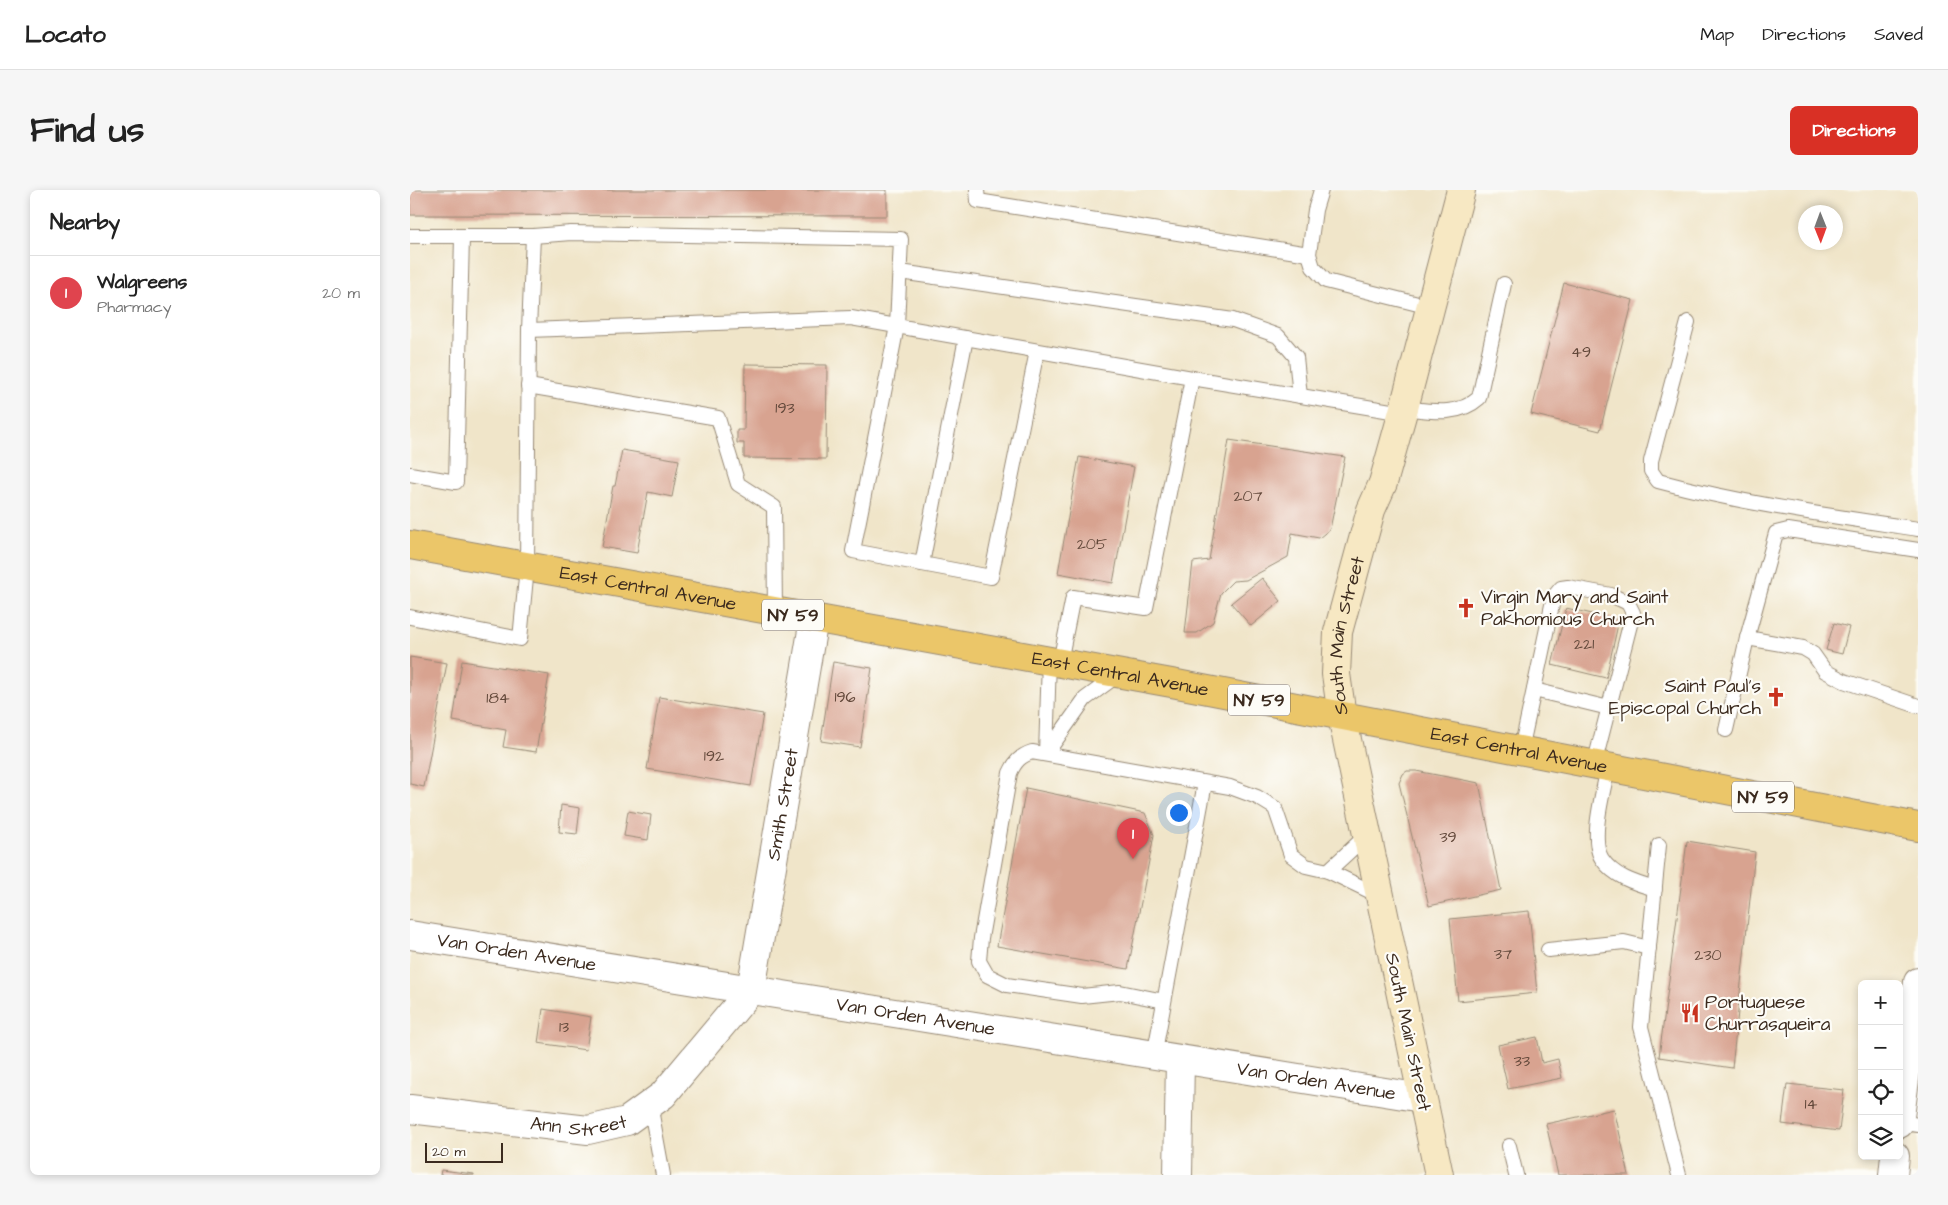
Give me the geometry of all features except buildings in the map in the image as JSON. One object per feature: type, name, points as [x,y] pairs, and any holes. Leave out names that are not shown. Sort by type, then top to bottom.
[{"type":"main road","name":"South Main Street","points":[[1439,1175],[1342,716],[1336,674],[1338,632],[1371,510],[1383,483],[1462,190]]},
{"type":"main road","name":"East Central Avenue","points":[[410,545],[1055,661],[1918,827]]},
{"type":"street","name":"Smith Street","points":[[751,990],[814,619]]},
{"type":"street","name":"Van Orden Avenue","points":[[410,935],[1422,1098]]},
{"type":"street","points":[[1900,1115],[1918,982]]},
{"type":"street","name":"Ann Street","points":[[410,1110],[588,1130],[627,1121],[663,1095],[751,990]]},
{"type":"street","points":[[1178,1175],[1180,1060]]},
{"type":"street","points":[[1893,1175],[1895,1160]]},
{"type":"lane","points":[[977,190],[978,201],[1309,254]]},
{"type":"lane","points":[[1321,190],[1315,210],[1309,254],[1313,267],[1326,281],[1430,307]]},
{"type":"lane","points":[[410,236],[533,236],[571,233],[901,239],[897,326],[853,551],[991,578],[1036,351]]},
{"type":"lane","points":[[410,618],[520,639],[527,567],[529,330],[533,236]]},
{"type":"lane","points":[[410,474],[456,482],[462,237]]},
{"type":"lane","points":[[900,272],[1233,320],[1278,336],[1296,357],[1300,396]]},
{"type":"lane","points":[[529,330],[851,318],[1300,396],[1403,411],[1456,411],[1471,405],[1479,398],[1504,284]]},
{"type":"lane","points":[[1688,322],[1651,461],[1651,471],[1658,481],[1691,490],[1789,510],[1918,529]]},
{"type":"lane","points":[[922,564],[966,338]]},
{"type":"lane","points":[[1046,754],[1055,661],[1074,597],[1146,608],[1192,378]]},
{"type":"lane","points":[[528,386],[718,418],[738,484],[774,507],[775,612]]},
{"type":"lane","points":[[1726,730],[1747,638],[1776,533],[1788,530],[1918,550]]},
{"type":"lane","points":[[1521,750],[1556,594],[1561,588],[1568,587],[1611,595],[1628,603],[1632,613],[1609,708],[1601,766],[1597,844],[1602,858],[1617,874],[1634,883],[1655,889]]},
{"type":"lane","points":[[1747,638],[1802,648],[1813,654],[1825,671],[1844,681],[1918,706]]},
{"type":"lane","points":[[1046,754],[1085,699],[1119,673]]},
{"type":"lane","points":[[1534,690],[1609,708]]},
{"type":"lane","points":[[1164,1001],[1120,992],[1082,996],[1008,985],[987,975],[979,961],[980,938],[1010,774],[1015,763],[1023,755],[1032,752],[1046,754],[1230,787],[1257,797],[1275,808],[1291,855],[1306,866],[1328,872],[1380,896]]},
{"type":"lane","points":[[1154,1056],[1205,783]]},
{"type":"lane","points":[[1328,872],[1367,835]]},
{"type":"lane","points":[[1659,845],[1641,1026],[1679,1175]]},
{"type":"lane","points":[[1548,950],[1624,942],[1649,948]]},
{"type":"lane","points":[[650,1104],[663,1175]]},
{"type":"lane","points":[[1903,1123],[1918,1125]]},
{"type":"lane","points":[[1509,1146],[1516,1175]]},
{"type":"place","name":"Virgin Mary and Saint Pakhomious Church","points":[[1466,608]]},
{"type":"place","name":"Saint Paul's Episcopal Church","points":[[1776,697]]},
{"type":"place","name":"Walgreens","points":[[1133,859]]},
{"type":"place","name":"Portuguese Churrasqueira","points":[[1690,1013]]}]
